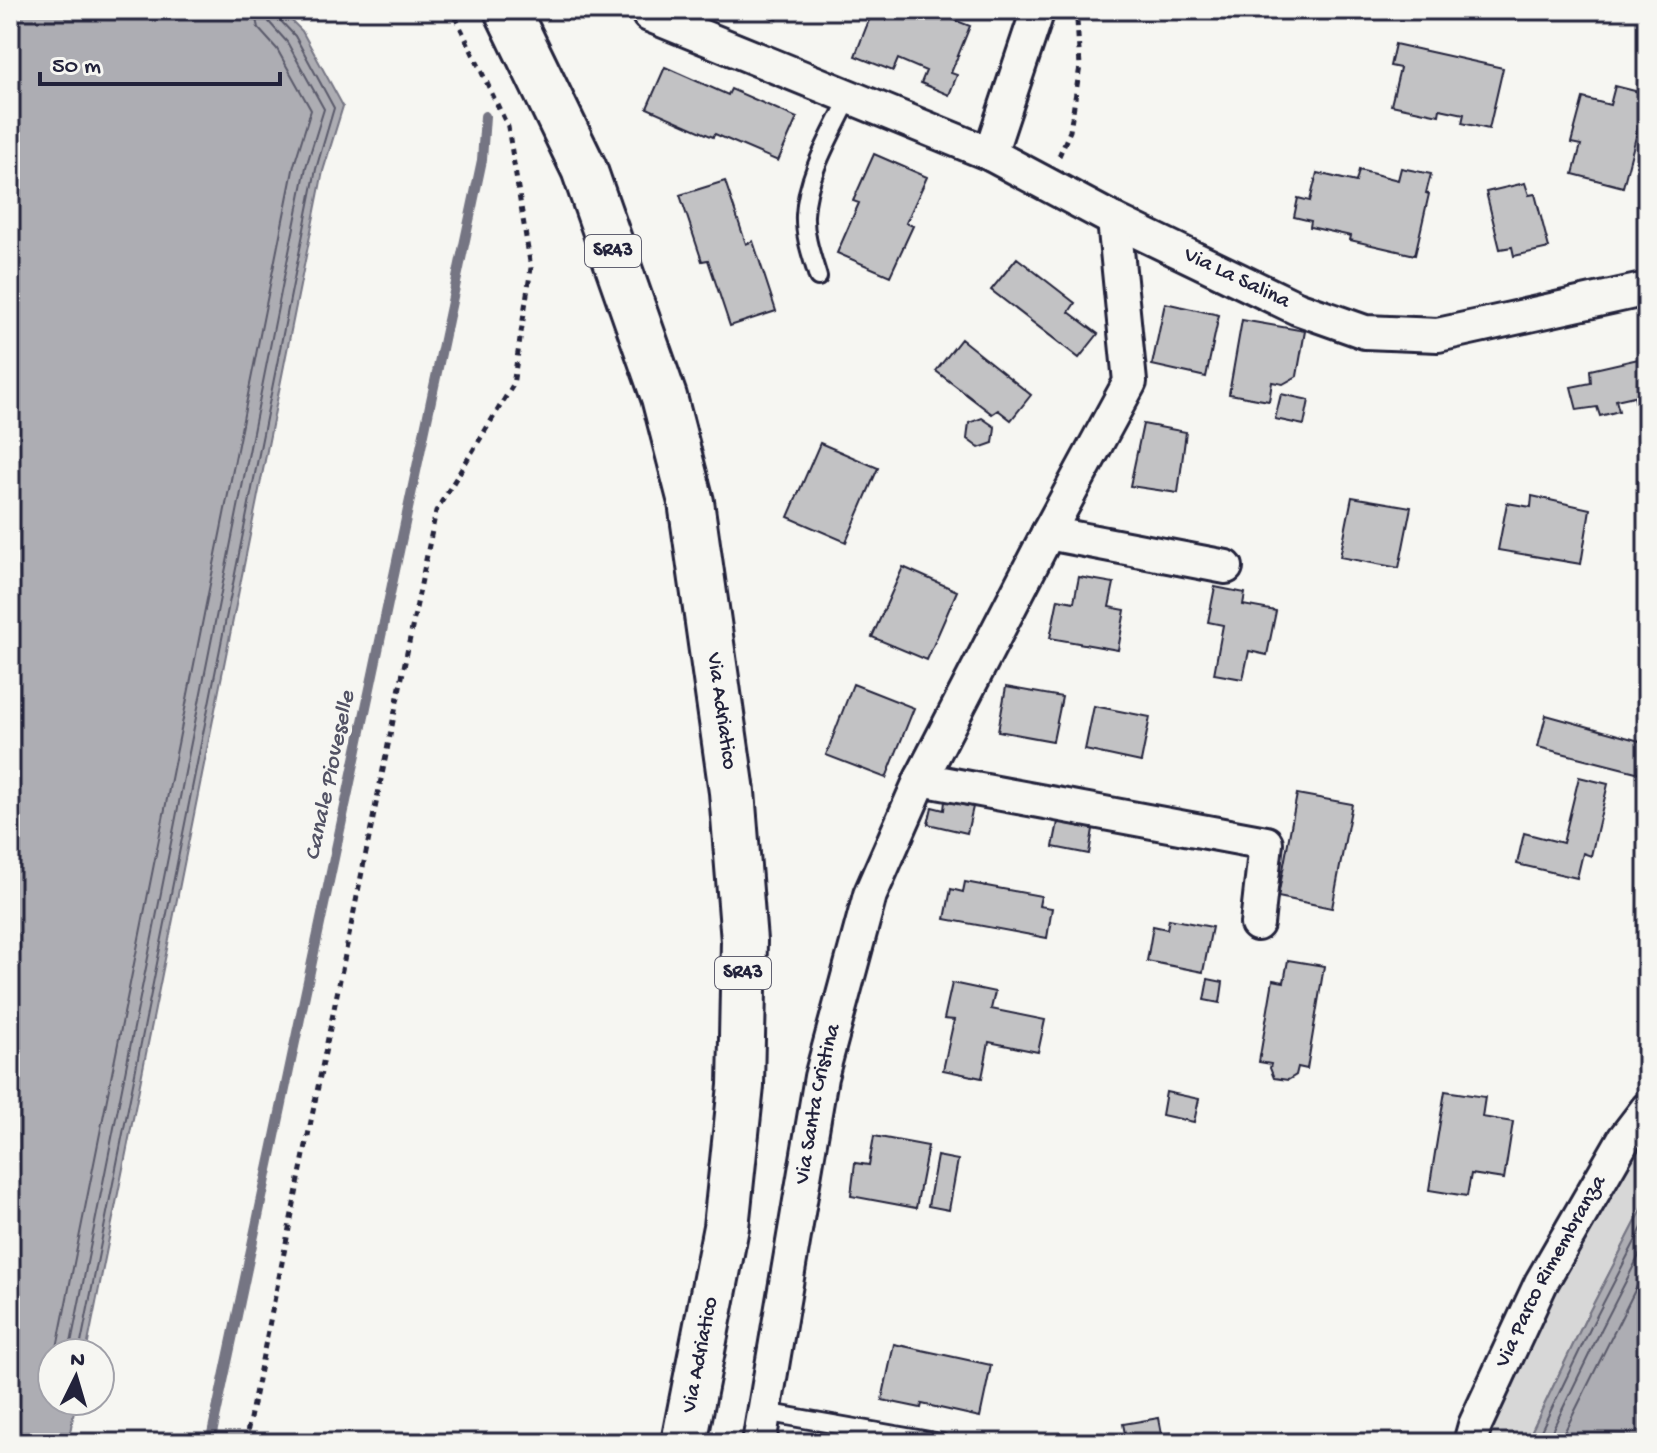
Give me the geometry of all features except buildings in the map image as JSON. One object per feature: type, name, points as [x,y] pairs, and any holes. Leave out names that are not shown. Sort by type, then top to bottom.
[{"type":"main road","name":"Via Adriatico","points":[[507,10],[584,169],[664,397],[691,502],[732,792],[744,941],[741,1086],[726,1227],[684,1443]]},
{"type":"street","name":"Via La Salina","points":[[651,10],[649,15],[990,154],[1114,220],[1297,308],[1365,332],[1438,335],[1647,289]]},
{"type":"street","points":[[990,154],[1038,10]]},
{"type":"street","name":"Via Santa Cristina","points":[[762,1427],[821,1077],[870,895],[921,779],[1130,382],[1114,220]]},
{"type":"street","points":[[1048,533],[1226,567]]},
{"type":"street","points":[[921,779],[1266,843],[1257,924]]},
{"type":"street","name":"Via Parco Rimembranza","points":[[1470,1443],[1475,1425],[1541,1283],[1624,1139],[1647,1109]]},
{"type":"lane","points":[[818,277],[807,238],[805,215],[811,177],[850,96]]},
{"type":"lane","points":[[762,1427],[941,1443]]},
{"type":"path","points":[[245,1443],[436,511],[513,385],[531,268],[508,127],[452,10]]},
{"type":"path","points":[[1047,184],[1070,131],[1080,66],[1077,21],[1055,10]]},
{"type":"shaded area","points":[[1647,1109],[1647,1200],[1526,1443],[1470,1443]]},
{"type":"water","points":[[10,10],[281,10],[302,31],[343,106],[323,171],[89,1337],[36,1337],[36,1417],[73,1417],[68,1443],[10,1443]]},
{"type":"water","points":[[1647,1200],[1647,1443],[1526,1443],[1585,1320]]},
{"type":"waterway","name":"Canale Pioveselle","points":[[210,1443],[482,160],[485,116]]}]
